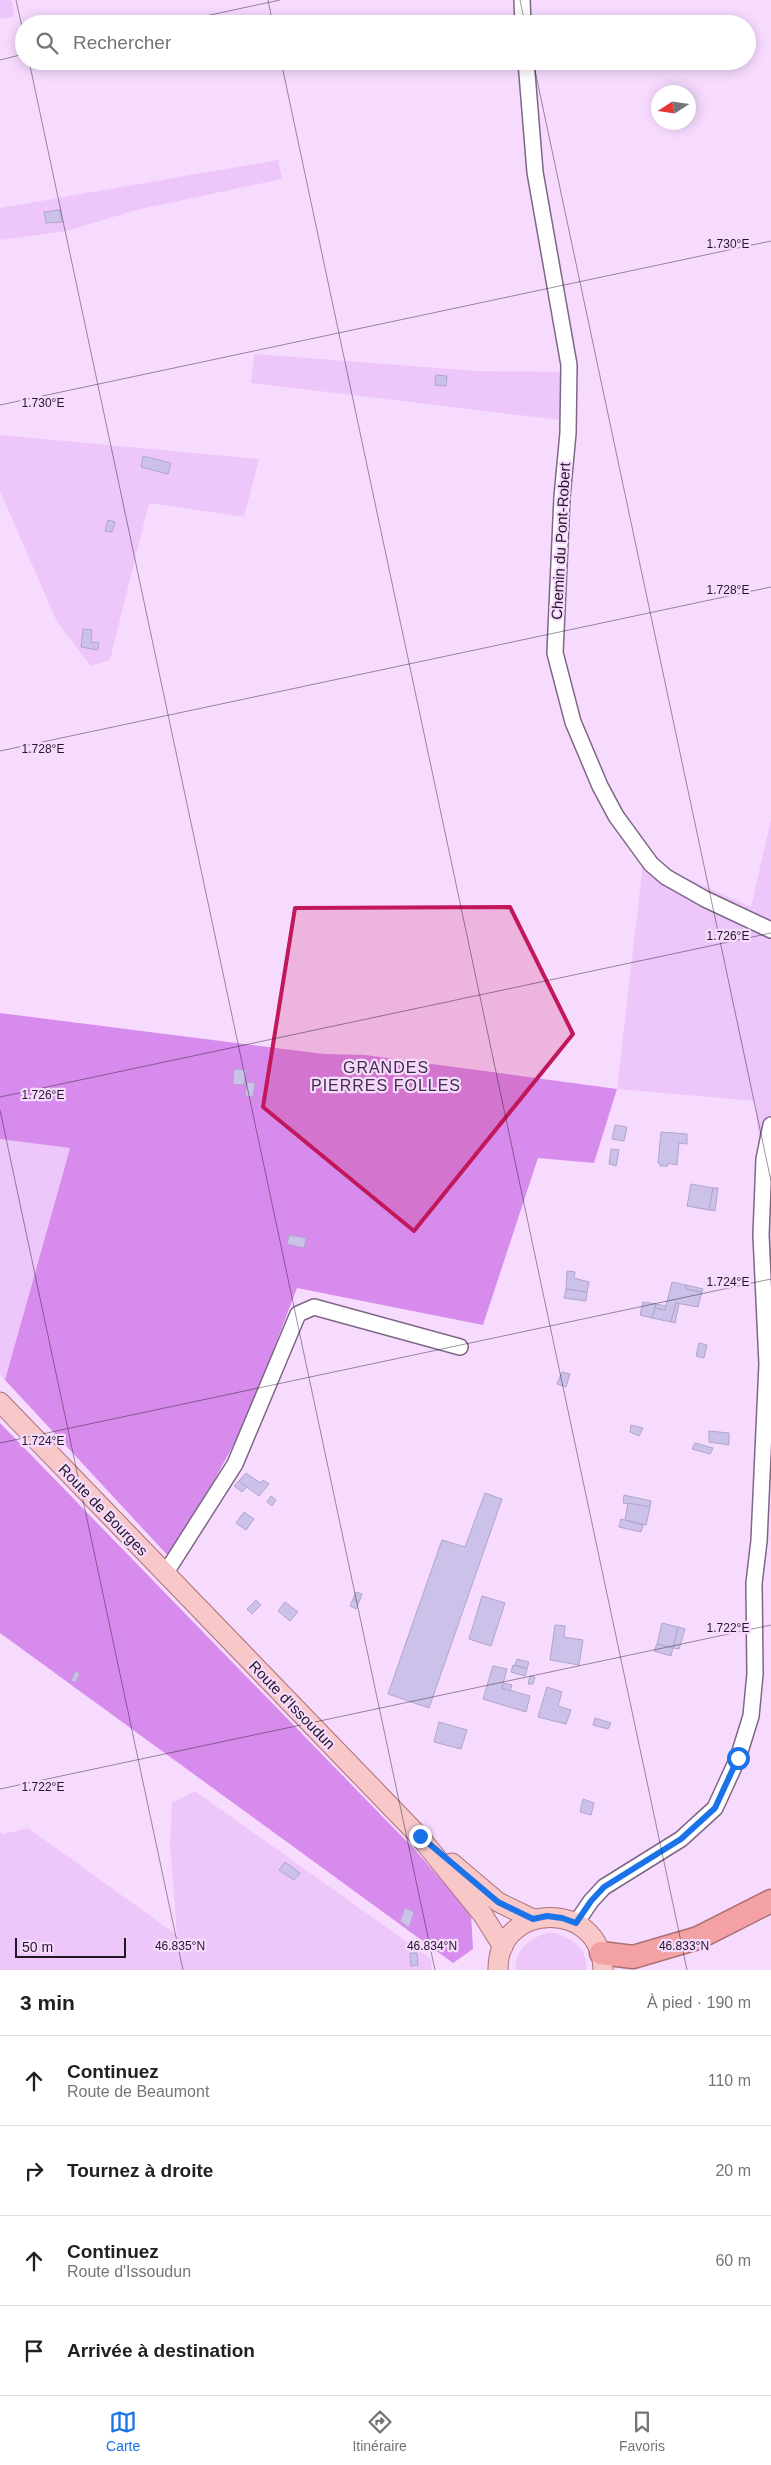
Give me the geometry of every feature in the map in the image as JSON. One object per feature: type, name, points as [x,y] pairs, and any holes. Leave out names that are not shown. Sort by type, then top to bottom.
[{"type":"highway","points":[[602,1962],[633,1957],[698,1938],[771,1901]]},
{"type":"main road","name":"Route de Bourges","points":[[0,1402],[165,1574]]},
{"type":"main road","name":"Route d'Issoudun","points":[[165,1574],[420,1836],[498,1902],[533,1919]]},
{"type":"main road","name":"Route d'Issoudun","points":[[420,1836],[483,1915],[502,1947]]},
{"type":"main road","points":[[498,1970],[502,1947],[510,1936],[520,1926],[533,1919],[547,1916],[562,1918],[576,1923],[595,1941],[602,1962]]},
{"type":"street","points":[[522,0],[523,15]]},
{"type":"street","name":"Chemin du Pont-Robert","points":[[527,70],[535,172],[569,365],[568,433],[562,497],[555,653],[573,722],[604,794],[616,816],[651,864],[666,877],[705,899],[771,930]]},
{"type":"street","points":[[576,1923],[591,1901],[604,1887],[681,1839],[715,1808],[738,1758],[751,1716],[755,1674],[754,1583],[759,1531],[768,1364],[761,1235],[764,1159],[771,1124]]},
{"type":"street","points":[[165,1574],[235,1464],[298,1314],[314,1307],[460,1347]]},
{"type":"highlighted area","points":[[510,907],[573,1034],[414,1231],[263,1107],[295,908]]},
{"type":"shaded area","points":[[0,0],[12,0],[14,17],[0,19]]},
{"type":"shaded area","points":[[278,160],[282,179],[136,210],[67,231],[0,240],[0,208]]},
{"type":"shaded area","points":[[254,354],[477,371],[560,372],[560,420],[251,383]]},
{"type":"shaded area","points":[[0,435],[259,459],[244,517],[149,503],[110,660],[91,666],[57,622],[0,491]]},
{"type":"shaded area","points":[[771,819],[771,1314],[768,1239],[755,1101],[617,1089],[643,863],[671,871],[751,907]]},
{"type":"shaded area","points":[[0,1013],[324,1054],[365,1055],[617,1089],[594,1163],[538,1158],[483,1325],[297,1288],[246,1422],[171,1559],[5,1380],[70,1148],[0,1139]]},
{"type":"shaded area","points":[[0,1139],[70,1147],[5,1380],[0,1374]]},
{"type":"shaded area","points":[[0,1423],[415,1850],[471,1914],[473,1949],[453,1963],[0,1633]]},
{"type":"shaded area","points":[[195,1791],[431,1959],[432,1970],[0,1970],[0,1832],[4,1834],[28,1828],[177,1935],[170,1844],[172,1803]]},
{"type":"shaded area","points":[[550,1932],[571,1940],[581,1949],[586,1962],[586,1970],[516,1970],[516,1962],[521,1950],[531,1940]]},
{"type":"building","points":[[60,210],[62,222],[46,223],[44,212]]},
{"type":"building","points":[[436,375],[447,376],[446,386],[435,385]]},
{"type":"building","points":[[143,456],[171,463],[168,474],[141,467]]},
{"type":"building","points":[[108,520],[115,522],[112,532],[105,531]]},
{"type":"building","points":[[83,629],[92,630],[91,642],[99,643],[98,650],[81,647]]},
{"type":"building","points":[[234,1069],[246,1070],[244,1085],[233,1084]]},
{"type":"building","points":[[247,1082],[255,1083],[253,1097],[245,1096]]},
{"type":"building","points":[[615,1125],[627,1127],[624,1141],[612,1139]]},
{"type":"building","points":[[661,1132],[687,1134],[687,1144],[679,1143],[677,1165],[668,1163],[668,1166],[660,1166],[660,1163],[658,1163]]},
{"type":"building","points":[[611,1149],[619,1150],[616,1166],[609,1164]]},
{"type":"building","points":[[691,1184],[713,1188],[709,1210],[687,1206]]},
{"type":"building","points":[[713,1188],[718,1188],[715,1211],[709,1210]]},
{"type":"building","points":[[289,1235],[306,1238],[304,1248],[287,1244]]},
{"type":"building","points":[[567,1271],[575,1272],[574,1278],[589,1282],[587,1292],[566,1289]]},
{"type":"building","points":[[672,1282],[686,1285],[686,1289],[702,1292],[698,1307],[676,1303],[671,1322],[652,1318],[655,1308],[665,1310]]},
{"type":"building","points":[[686,1285],[703,1289],[702,1292],[686,1289]]},
{"type":"building","points":[[566,1289],[587,1292],[586,1301],[564,1298]]},
{"type":"building","points":[[643,1302],[656,1304],[652,1318],[640,1315]]},
{"type":"building","points":[[676,1303],[679,1304],[675,1323],[671,1322]]},
{"type":"building","points":[[656,1304],[666,1306],[665,1310],[655,1308]]},
{"type":"building","points":[[699,1343],[707,1345],[704,1358],[696,1356]]},
{"type":"building","points":[[562,1372],[570,1374],[566,1387],[557,1384]]},
{"type":"building","points":[[631,1425],[643,1428],[639,1436],[630,1432]]},
{"type":"building","points":[[709,1431],[729,1433],[729,1445],[709,1442]]},
{"type":"building","points":[[695,1443],[713,1448],[710,1454],[692,1449]]},
{"type":"building","points":[[246,1473],[260,1483],[263,1480],[269,1484],[259,1496],[239,1481]]},
{"type":"building","points":[[239,1481],[247,1487],[242,1492],[234,1486]]},
{"type":"building","points":[[485,1493],[502,1499],[429,1708],[388,1694],[442,1540],[465,1547]]},
{"type":"building","points":[[624,1495],[651,1501],[650,1507],[623,1503]]},
{"type":"building","points":[[271,1496],[276,1500],[272,1506],[267,1502]]},
{"type":"building","points":[[628,1503],[650,1507],[646,1525],[625,1520]]},
{"type":"building","points":[[244,1512],[254,1519],[246,1530],[236,1523]]},
{"type":"building","points":[[621,1519],[643,1525],[641,1532],[619,1527]]},
{"type":"building","points":[[356,1592],[362,1594],[359,1602],[353,1599]]},
{"type":"building","points":[[482,1596],[505,1603],[491,1646],[469,1639]]},
{"type":"building","points":[[353,1599],[359,1602],[356,1609],[350,1606]]},
{"type":"building","points":[[256,1600],[261,1605],[252,1614],[247,1609]]},
{"type":"building","points":[[285,1602],[298,1612],[290,1621],[278,1611]]},
{"type":"building","points":[[662,1623],[678,1627],[673,1648],[657,1644]]},
{"type":"building","points":[[555,1625],[565,1626],[564,1637],[583,1640],[579,1665],[550,1660]]},
{"type":"building","points":[[678,1627],[685,1629],[679,1649],[673,1648]]},
{"type":"building","points":[[657,1644],[673,1648],[671,1656],[654,1651]]},
{"type":"building","points":[[517,1659],[529,1662],[527,1669],[515,1665]]},
{"type":"building","points":[[513,1665],[527,1669],[525,1676],[511,1672]]},
{"type":"building","points":[[493,1666],[507,1669],[502,1688],[530,1696],[526,1712],[483,1699]]},
{"type":"building","points":[[76,1671],[80,1674],[75,1683],[71,1680]]},
{"type":"building","points":[[530,1676],[535,1677],[533,1684],[528,1684]]},
{"type":"building","points":[[503,1683],[512,1685],[510,1691],[502,1688]]},
{"type":"building","points":[[547,1687],[562,1692],[558,1706],[571,1710],[566,1724],[538,1717]]},
{"type":"building","points":[[595,1718],[611,1723],[608,1729],[593,1725]]},
{"type":"building","points":[[439,1722],[467,1730],[461,1749],[434,1742]]},
{"type":"building","points":[[583,1799],[594,1803],[591,1815],[580,1812]]},
{"type":"building","points":[[285,1862],[300,1873],[294,1880],[279,1870]]},
{"type":"building","points":[[405,1908],[414,1912],[409,1928],[400,1921]]},
{"type":"building","points":[[410,1953],[417,1953],[418,1965],[411,1966]]},
{"type":"district","name":"GRANDES PIERRES FOLLES","points":[[386,1076]]},
{"type":"route","points":[[420,1836],[498,1902],[533,1919],[547,1916],[562,1918],[576,1923],[591,1901],[604,1887],[681,1839],[715,1808],[738,1758]]}]
